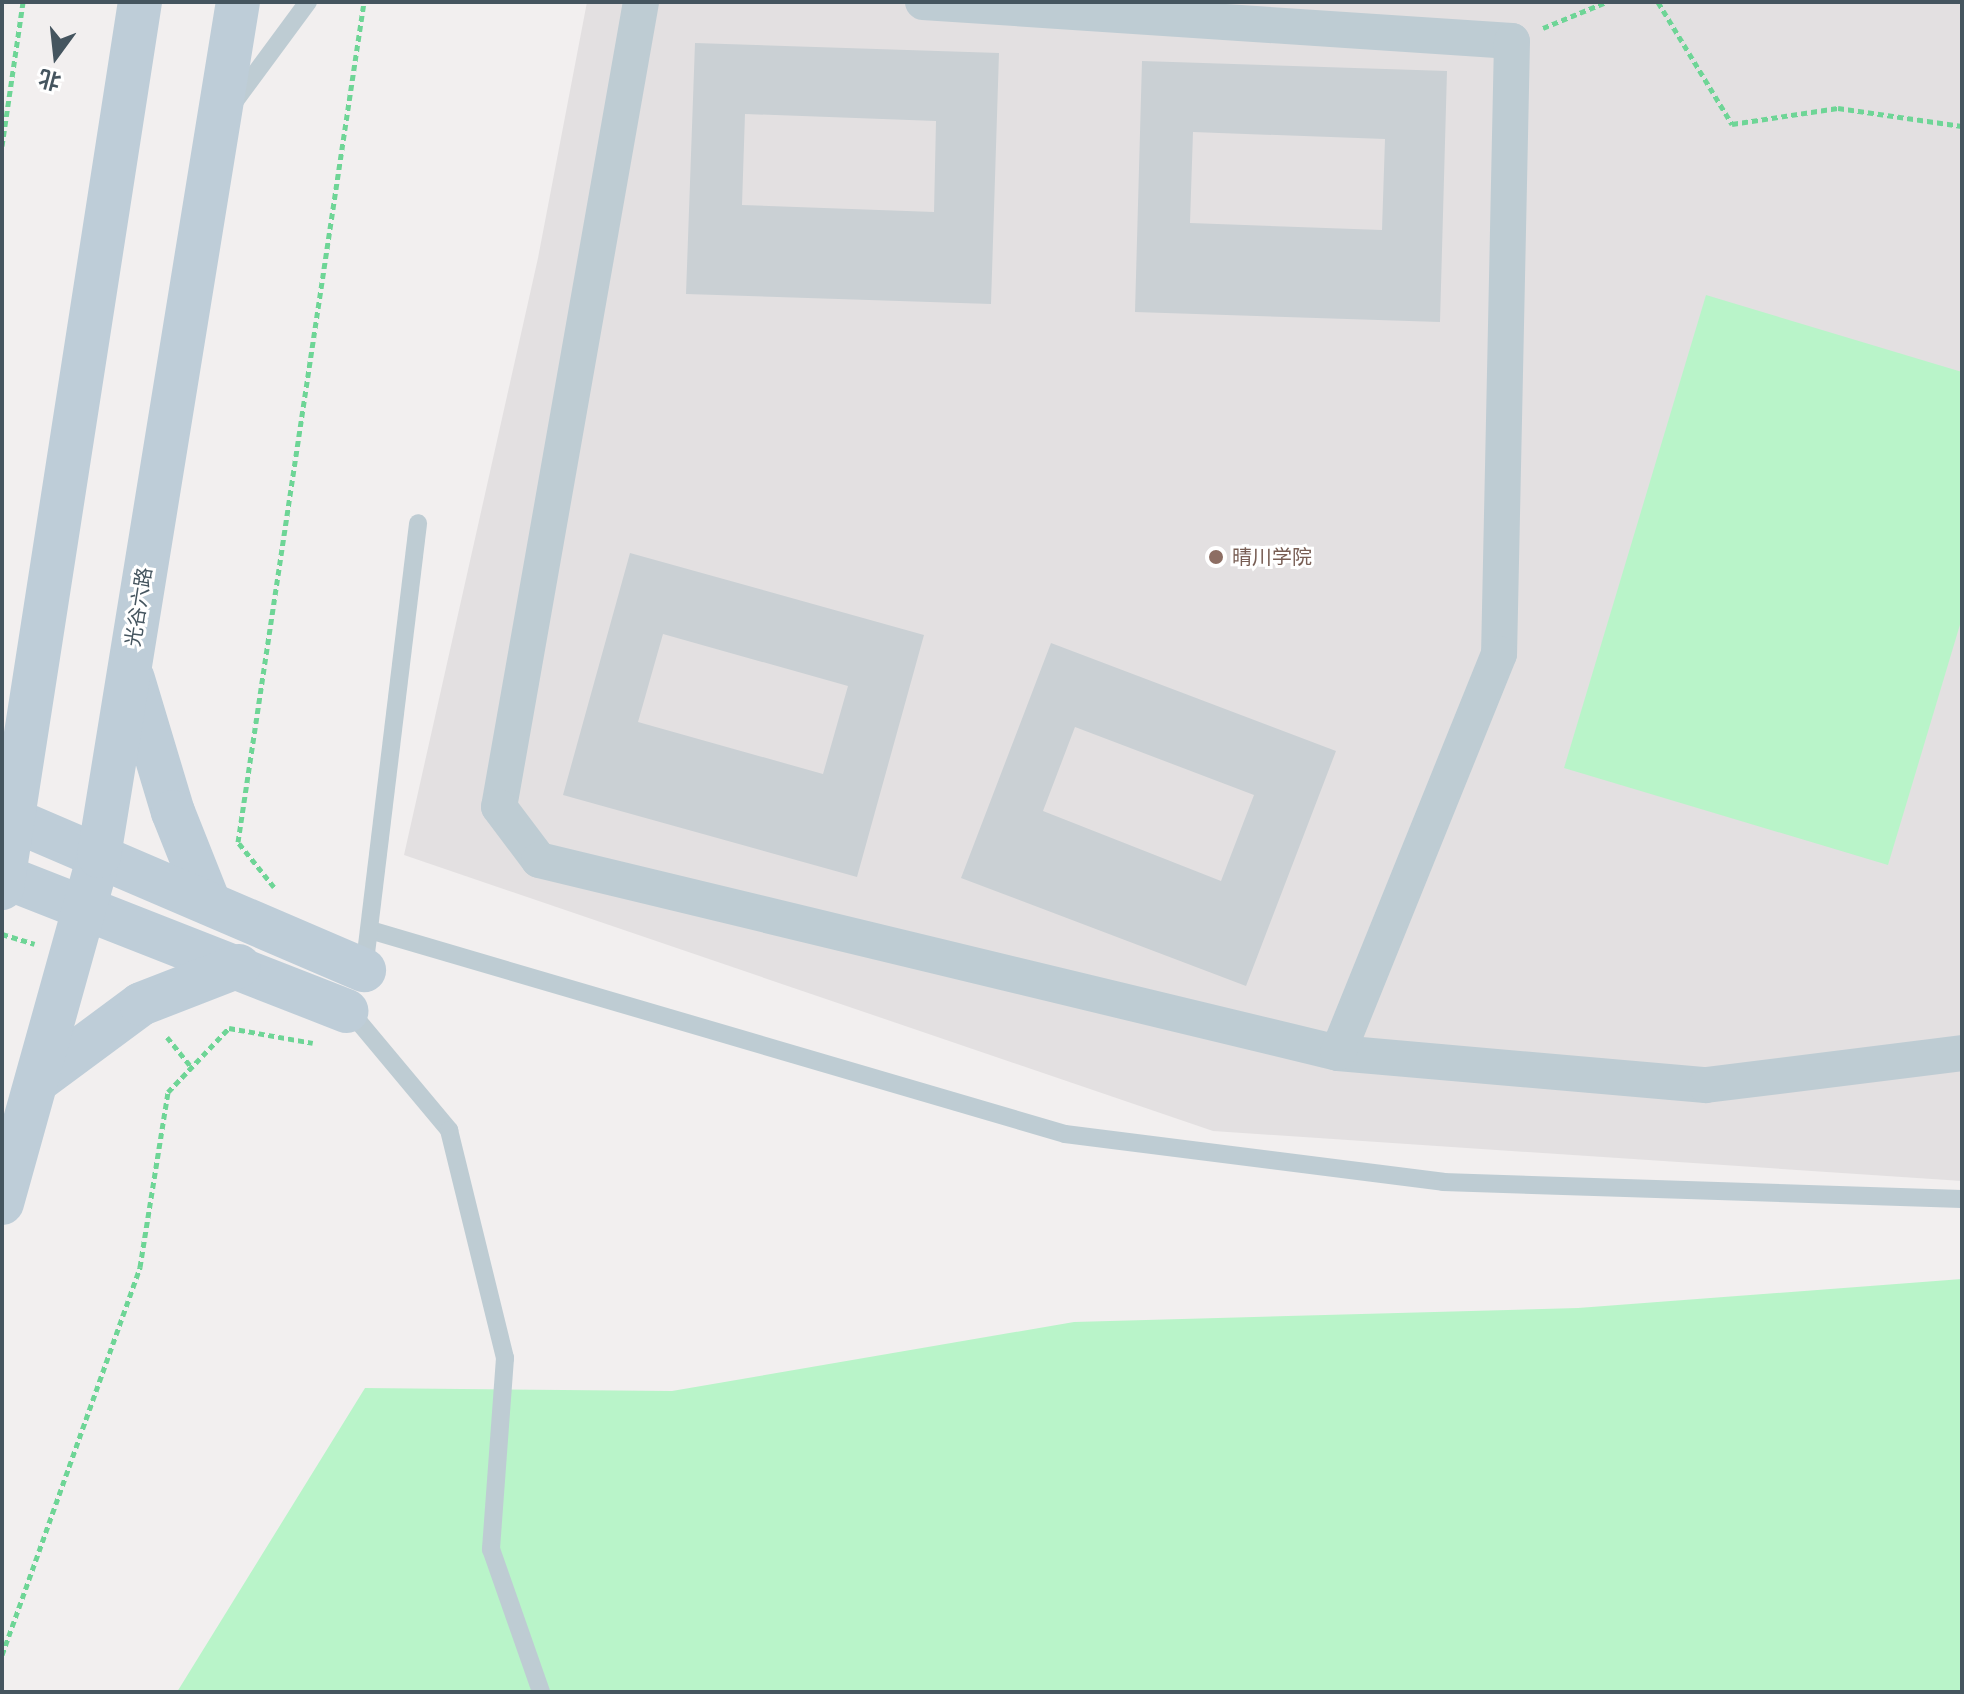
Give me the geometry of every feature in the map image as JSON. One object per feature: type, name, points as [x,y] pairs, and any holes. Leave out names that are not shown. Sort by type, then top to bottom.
[{"type":"main road","points":[[140,2],[42,649],[9,818],[3,880],[87,906],[347,1011]]},
{"type":"main road","name":"光谷六路","points":[[2,1203],[99,856],[238,2]]},
{"type":"main road","points":[[2,675],[42,649]]},
{"type":"main road","points":[[129,667],[173,812],[208,900]]},
{"type":"main road","points":[[9,818],[208,900],[367,950]]},
{"type":"main road","points":[[37,1081],[141,1004],[239,966]]},
{"type":"street","points":[[641,2],[499,807],[539,860],[1338,1053],[1706,1085],[1962,1053]]},
{"type":"street","points":[[923,2],[1512,41],[1499,654],[1338,1053]]},
{"type":"lane","points":[[216,127],[308,2]]},
{"type":"lane","points":[[418,523],[367,950],[347,1011],[449,1130],[505,1358],[491,1549],[541,1692]]},
{"type":"lane","points":[[367,950],[1065,1134],[1443,1182],[1962,1199]]},
{"type":"path","points":[[2,146],[23,2]]},
{"type":"path","points":[[289,895],[275,889],[238,842],[364,2]]},
{"type":"path","points":[[1512,41],[1606,2]]},
{"type":"path","points":[[1658,2],[1732,124],[1838,108],[1962,126]]},
{"type":"path","points":[[2,1655],[140,1267],[168,1092],[229,1028],[326,1045],[347,1011]]},
{"type":"shaded area","name":"晴川学院","points":[[587,2],[1962,2],[1962,1181],[1213,1131],[404,855],[538,258]]},
{"type":"green space","points":[[1706,295],[1962,372],[1962,618],[1888,865],[1564,768]]},
{"type":"green space","points":[[1962,1279],[1962,1692],[177,1692],[365,1388],[672,1391],[1074,1322],[1578,1308]]},
{"type":"building","points":[[695,43],[999,53],[991,304],[686,294]],"holes":[[[745,114],[936,121],[934,212],[742,205]]]},
{"type":"building","points":[[1142,61],[1447,71],[1440,322],[1135,312]],"holes":[[[1193,132],[1385,139],[1382,230],[1190,223]]]},
{"type":"building","points":[[630,553],[924,635],[857,877],[563,795]],"holes":[[[663,634],[848,686],[823,774],[638,722]]]},
{"type":"building","points":[[1051,643],[1336,751],[1246,986],[961,878]],"holes":[[[1075,727],[1254,795],[1221,881],[1043,811]]]},
{"type":"place","name":"晴川学院","points":[[1216,557]]}]
